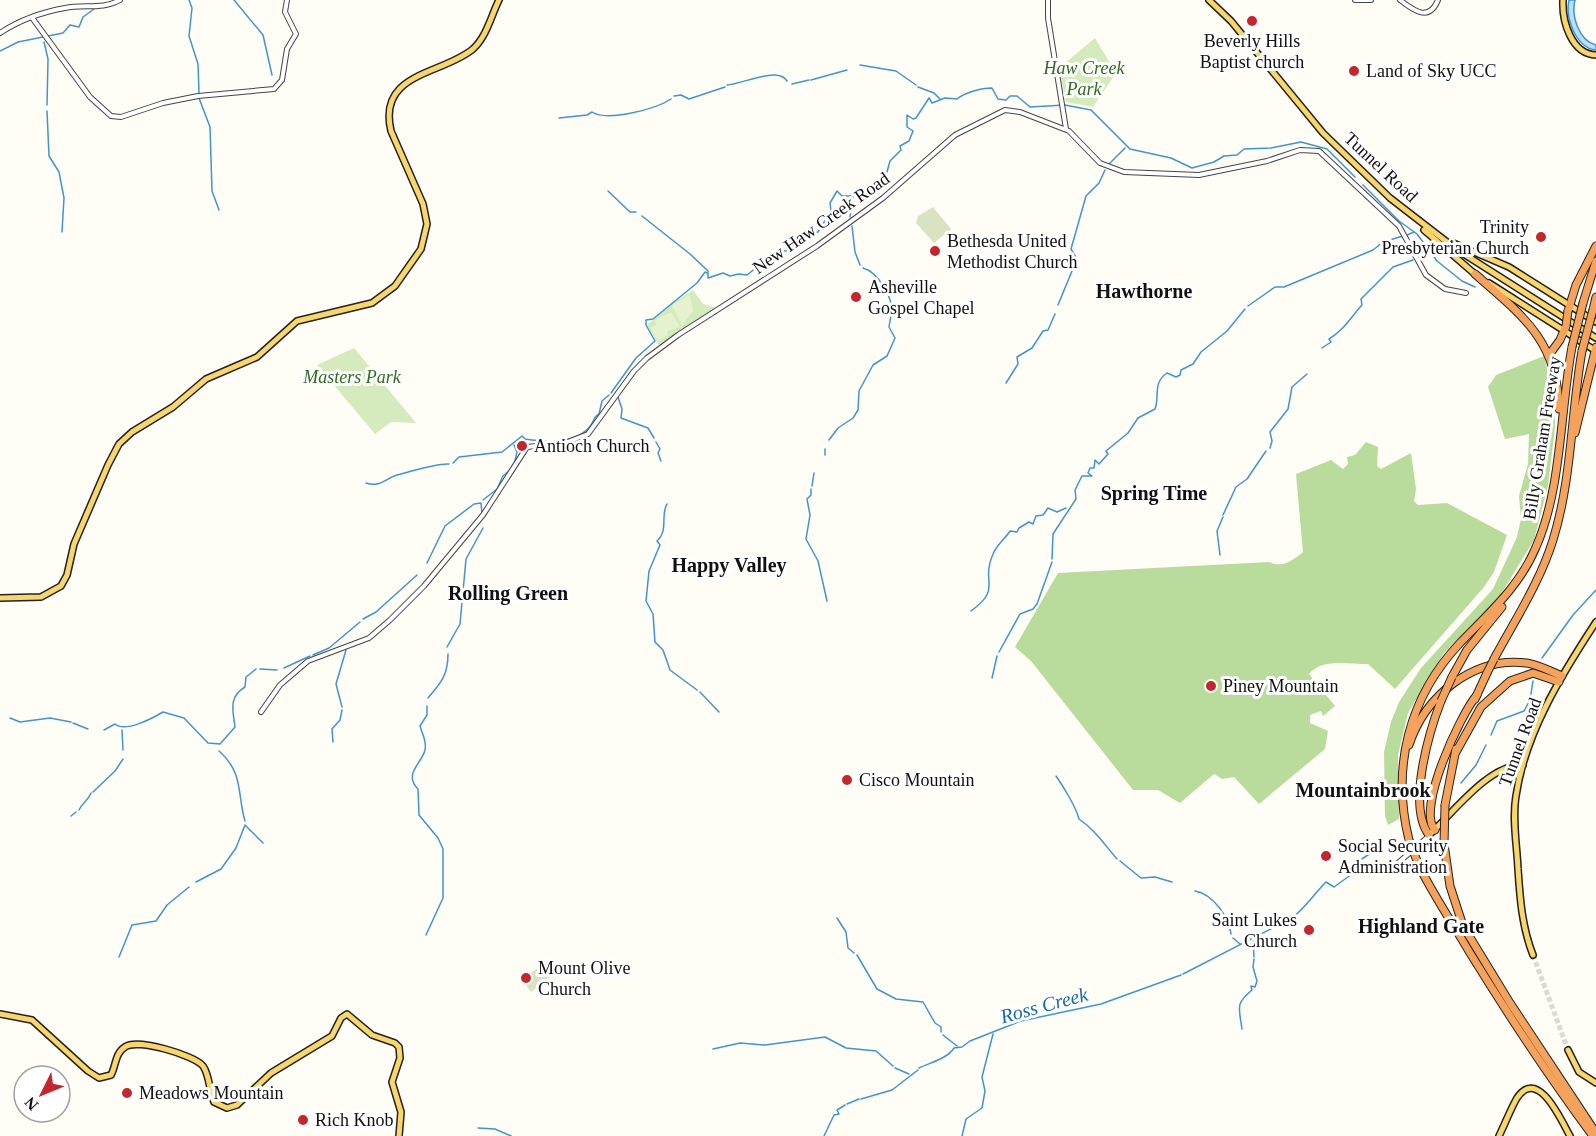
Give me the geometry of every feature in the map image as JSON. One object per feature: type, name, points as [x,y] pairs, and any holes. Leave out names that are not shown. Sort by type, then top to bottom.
[{"type":"highway","points":[[1549,355],[1565,328],[1576,285],[1596,246]]},
{"type":"highway","name":"Billy Graham Freeway","points":[[1591,1136],[1447,917],[1419,866],[1404,818],[1402,781],[1408,731],[1425,690],[1451,653],[1501,601],[1522,575],[1536,547],[1546,518],[1572,347],[1596,261]]},
{"type":"highway","points":[[1476,274],[1524,318],[1542,340],[1557,380],[1560,430]]},
{"type":"highway","name":"Billy Graham Freeway","points":[[1596,297],[1582,351],[1562,504],[1549,554],[1476,695],[1456,752],[1445,805],[1444,844],[1450,886],[1463,926],[1510,1003],[1596,1133]]},
{"type":"highway","points":[[1569,450],[1595,353]]},
{"type":"highway","points":[[1432,833],[1422,815],[1421,783],[1428,742],[1441,701],[1452,677],[1476,638],[1515,591],[1522,575]]},
{"type":"highway","points":[[1402,781],[1407,753],[1416,726],[1427,709],[1450,685],[1478,670],[1504,663],[1529,663],[1560,679]]},
{"type":"highway","points":[[1456,752],[1481,707],[1510,681],[1533,673],[1560,679]]},
{"type":"highway","points":[[1432,833],[1428,818],[1432,790],[1476,695]]},
{"type":"highway","points":[[1588,1119],[1596,1127]]},
{"type":"main road","points":[[0,598],[41,597],[61,586],[67,575],[74,543],[95,500],[108,465],[119,444],[132,432],[172,407],[206,379],[257,357],[297,321],[372,303],[395,286],[420,249],[427,224],[423,204],[391,131],[389,120],[392,102],[402,87],[411,79],[473,49],[484,34],[499,0]]},
{"type":"main road","name":"Tunnel Road","points":[[1209,0],[1231,21],[1331,141],[1411,215],[1440,238],[1596,338]]},
{"type":"main road","points":[[1563,0],[1564,16],[1575,44],[1584,52],[1596,55]]},
{"type":"main road","points":[[1411,215],[1419,225],[1476,274],[1565,328],[1595,353]]},
{"type":"main road","points":[[1440,238],[1509,267],[1569,308],[1596,322]]},
{"type":"main road","name":"Tunnel Road","points":[[1533,955],[1521,916],[1515,798],[1523,765],[1560,679],[1596,622]]},
{"type":"main road","points":[[1432,833],[1495,773],[1509,766],[1523,765]]},
{"type":"main road","points":[[0,1014],[32,1020],[88,1071],[99,1078],[111,1075],[120,1051],[135,1042],[145,1043],[199,1062],[205,1071],[214,1102],[227,1108],[237,1105],[266,1077],[332,1036],[341,1018],[347,1014],[372,1035],[395,1043],[399,1047],[400,1055],[392,1082],[400,1112],[399,1136]]},
{"type":"main road","points":[[1568,1050],[1579,1072],[1596,1083]]},
{"type":"main road","points":[[1499,1136],[1517,1098],[1532,1089],[1546,1096],[1570,1136]]},
{"type":"street","points":[[0,33],[14,24],[64,8],[95,7],[120,0]]},
{"type":"street","points":[[33,19],[44,37],[103,111],[111,116],[121,117],[170,101],[233,91],[274,89],[282,80],[287,50],[296,34],[285,12],[287,0]]},
{"type":"street","points":[[1048,0],[1048,18],[1064,106],[1066,130]]},
{"type":"street","points":[[1355,0],[1371,0]]},
{"type":"street","points":[[1400,0],[1415,12],[1424,14],[1431,12],[1438,0]]},
{"type":"street","name":"New Haw Creek Road","points":[[261,712],[278,687],[312,659],[356,645],[377,633],[424,586],[478,521],[526,449],[535,445],[565,443],[588,434],[634,371],[669,342],[817,246],[906,180],[950,138],[1008,110],[1066,130],[1103,165],[1124,172],[1199,175],[1267,161],[1300,150],[1318,151],[1399,226],[1426,275],[1445,289],[1466,293]]},
{"type":"street","points":[[1391,869],[1432,833]]},
{"type":"green space","name":"Haw Creek Park","points":[[1095,38],[1116,73],[1093,107],[1066,102],[1059,68]]},
{"type":"green space","points":[[933,207],[951,229],[934,243],[916,223],[918,216]]},
{"type":"green space","points":[[693,290],[703,304],[716,308],[660,347],[647,325],[667,307]]},
{"type":"green space","points":[[690,295],[693,311],[682,325],[672,305]]},
{"type":"green space","points":[[671,312],[680,327],[667,331],[668,335],[658,341],[650,328],[657,324],[654,321]]},
{"type":"green space","name":"Masters Park","points":[[354,348],[416,423],[391,422],[375,434],[317,365]]},
{"type":"green space","points":[[1544,356],[1555,402],[1555,427],[1548,486],[1534,540],[1498,599],[1444,653],[1408,713],[1398,755],[1399,819],[1388,825],[1385,816],[1384,752],[1391,722],[1399,702],[1421,668],[1493,589],[1517,537],[1521,519],[1519,496],[1528,464],[1529,434],[1505,439],[1488,387],[1496,375]]},
{"type":"green space","points":[[1366,442],[1378,447],[1377,466],[1381,469],[1411,453],[1416,489],[1414,501],[1418,505],[1447,503],[1507,535],[1494,572],[1484,587],[1395,689],[1368,664],[1328,664],[1314,669],[1309,674],[1335,706],[1323,716],[1321,711],[1310,715],[1310,723],[1328,731],[1325,749],[1259,804],[1234,777],[1222,779],[1214,774],[1180,803],[1158,790],[1133,790],[1031,661],[1015,647],[1058,573],[1287,563],[1303,552],[1296,474],[1331,460],[1343,469],[1348,464],[1347,457],[1355,455]]},
{"type":"green space","points":[[542,966],[550,977],[531,992],[527,987],[530,973]]},
{"type":"water","points":[[1569,0],[1575,0],[1575,20],[1585,39],[1596,45],[1596,50],[1583,44],[1574,31],[1569,15]]},
{"type":"waterway","points":[[189,0],[192,8],[189,36],[198,64],[199,93]]},
{"type":"waterway","points":[[234,0],[263,35],[272,75]]},
{"type":"waterway","points":[[0,51],[18,42],[63,33],[70,25],[79,27],[83,17],[94,9]]},
{"type":"waterway","points":[[44,42],[48,59],[47,105]]},
{"type":"waterway","points":[[860,65],[896,71],[916,85]]},
{"type":"waterway","points":[[811,80],[847,70]]},
{"type":"waterway","points":[[727,85],[768,75],[776,75],[787,81]]},
{"type":"waterway","points":[[792,84],[809,80]]},
{"type":"waterway","points":[[674,96],[681,95],[689,99],[725,87]]},
{"type":"waterway","points":[[918,87],[934,93],[940,99]]},
{"type":"waterway","points":[[870,184],[887,172],[890,161],[901,150],[900,146],[909,141],[913,131],[907,127],[907,115],[913,119],[916,118],[929,98],[932,103],[945,98],[957,99],[973,91],[992,88],[998,99],[1006,100],[1010,96],[1017,96],[1030,107],[1065,105],[1091,110],[1130,149],[1171,158],[1192,168],[1214,162],[1224,156],[1237,155],[1244,149],[1271,148],[1301,142],[1327,149],[1355,177]]},
{"type":"waterway","points":[[199,98],[210,127],[212,191],[219,210]]},
{"type":"waterway","points":[[559,118],[587,115],[592,112],[609,116],[632,113],[671,99]]},
{"type":"waterway","points":[[47,111],[49,156],[59,172],[64,198],[62,232]]},
{"type":"waterway","points":[[1108,165],[1125,148]]},
{"type":"waterway","points":[[1058,305],[1072,271],[1072,262],[1077,259],[1071,249],[1086,196],[1099,183],[1105,170]]},
{"type":"waterway","points":[[1363,185],[1399,221],[1417,234],[1437,261],[1462,281],[1475,287]]},
{"type":"waterway","points":[[642,216],[690,254],[708,271],[708,278],[723,273],[730,276],[747,275],[777,251],[789,251],[809,234],[818,232],[831,211],[830,203],[837,191],[842,196],[853,196],[866,187]]},
{"type":"waterway","points":[[608,191],[630,212],[636,212]]},
{"type":"waterway","points":[[850,217],[853,197]]},
{"type":"waterway","points":[[852,226],[855,252],[860,265]]},
{"type":"waterway","points":[[1407,235],[1414,232]]},
{"type":"waterway","points":[[1248,306],[1275,287],[1284,287],[1373,250],[1383,242],[1403,236]]},
{"type":"waterway","points":[[1417,258],[1427,251]]},
{"type":"waterway","points":[[1322,348],[1331,342],[1329,339],[1362,305],[1361,299],[1393,267],[1413,260]]},
{"type":"waterway","points":[[863,268],[874,275],[884,287],[890,300],[891,312]]},
{"type":"waterway","points":[[611,393],[636,358],[655,341],[646,325],[646,320],[653,319],[697,283],[705,272],[707,273]]},
{"type":"waterway","points":[[1052,559],[1053,534],[1076,499],[1075,490],[1082,476],[1092,476],[1088,473],[1090,468],[1094,468],[1095,460],[1099,464],[1108,454],[1106,451],[1128,433],[1138,418],[1155,409],[1158,386],[1162,377],[1167,373],[1176,377],[1180,375],[1181,370],[1193,364],[1201,352],[1227,331],[1245,309]]},
{"type":"waterway","points":[[1006,383],[1018,364],[1017,357],[1032,348],[1043,331],[1048,330],[1055,314]]},
{"type":"waterway","points":[[829,440],[838,428],[853,418],[858,410],[859,391],[873,365],[887,356],[895,338],[889,327],[891,315]]},
{"type":"waterway","points":[[1270,448],[1272,441],[1270,432],[1288,409],[1292,387],[1307,374]]},
{"type":"waterway","points":[[453,463],[459,457],[502,452],[522,436],[525,439],[542,441],[560,441],[578,436],[591,425],[599,414],[602,401],[609,395]]},
{"type":"waterway","points":[[618,397],[622,409],[621,418],[648,428],[654,438]]},
{"type":"waterway","points":[[656,442],[660,449],[658,453],[661,461]]},
{"type":"waterway","points":[[514,445],[517,452],[514,465]]},
{"type":"waterway","points":[[825,449],[825,455]]},
{"type":"waterway","points":[[1223,515],[1236,487],[1247,479],[1266,451]]},
{"type":"waterway","points":[[366,483],[375,484],[430,466],[449,464]]},
{"type":"waterway","points":[[483,500],[497,489],[503,476],[511,469]]},
{"type":"waterway","points":[[812,486],[814,473]]},
{"type":"waterway","points":[[811,489],[811,495],[807,499],[810,515],[806,539],[818,561],[827,601]]},
{"type":"waterway","points":[[427,563],[445,526],[474,504],[481,503],[482,514]]},
{"type":"waterway","points":[[667,504],[663,532],[657,541],[660,545],[649,571],[646,601],[653,614],[655,642],[663,650],[670,670],[697,690]]},
{"type":"waterway","points":[[971,611],[981,603],[989,591],[989,572],[993,554],[1010,531],[1017,532],[1029,522],[1033,524],[1036,516],[1043,515],[1048,508],[1057,512],[1066,508]]},
{"type":"waterway","points":[[1220,555],[1217,531],[1223,517]]},
{"type":"waterway","points":[[447,647],[460,624],[466,559],[483,528]]},
{"type":"waterway","points":[[999,652],[1020,614],[1033,609],[1037,604],[1052,562]]},
{"type":"waterway","points":[[363,619],[376,612],[417,575]]},
{"type":"waterway","name":"Ross Creek","points":[[1542,658],[1573,615],[1596,590]]},
{"type":"waterway","points":[[313,655],[329,648],[360,622]]},
{"type":"waterway","points":[[342,707],[336,684],[346,650]]},
{"type":"waterway","points":[[428,698],[443,678],[447,668],[448,654]]},
{"type":"waterway","points":[[284,668],[310,656]]},
{"type":"waterway","points":[[992,678],[997,656]]},
{"type":"waterway","points":[[104,730],[115,724],[125,727],[139,724],[163,712],[184,718],[208,743],[220,744],[235,727],[233,705],[236,695],[245,687],[246,677],[256,669]]},
{"type":"waterway","points":[[260,669],[277,670]]},
{"type":"waterway","name":"Ross Creek","points":[[1491,735],[1497,721],[1524,711],[1530,700],[1533,681]]},
{"type":"waterway","points":[[700,692],[719,712]]},
{"type":"waterway","points":[[426,935],[443,898],[443,849],[438,838],[419,815],[418,789],[412,778],[425,750],[425,741],[420,726],[427,715],[427,706]]},
{"type":"waterway","points":[[333,742],[332,729],[340,720],[342,710]]},
{"type":"waterway","points":[[10,718],[20,722],[50,718],[71,722]]},
{"type":"waterway","points":[[73,723],[88,729]]},
{"type":"waterway","points":[[122,730],[123,750]]},
{"type":"waterway","name":"Ross Creek","points":[[1461,783],[1476,765],[1486,745]]},
{"type":"waterway","points":[[219,751],[227,759],[236,776],[245,821]]},
{"type":"waterway","points":[[93,792],[115,771],[123,759]]},
{"type":"waterway","points":[[1056,776],[1079,819],[1095,833],[1117,859]]},
{"type":"waterway","points":[[79,810],[91,793]]},
{"type":"waterway","points":[[71,816],[76,812]]},
{"type":"waterway","points":[[196,882],[221,869],[236,848],[245,825],[263,843]]},
{"type":"waterway","name":"Ross Creek","points":[[1183,974],[1292,918],[1326,882],[1334,887],[1352,874],[1351,866],[1374,851]]},
{"type":"waterway","points":[[1120,861],[1141,878],[1155,877],[1172,882]]},
{"type":"waterway","points":[[119,957],[132,925],[156,921],[167,905],[189,887]]},
{"type":"waterway","points":[[1195,891],[1214,901],[1227,921],[1231,934]]},
{"type":"waterway","points":[[837,918],[846,932],[848,948],[854,953]]},
{"type":"waterway","points":[[1233,938],[1240,944]]},
{"type":"waterway","points":[[1253,941],[1254,957]]},
{"type":"waterway","points":[[857,955],[877,989],[896,999],[923,1002],[935,1023],[941,1027],[941,1032]]},
{"type":"waterway","points":[[1242,1029],[1240,1006],[1252,990],[1251,986],[1255,987],[1257,981],[1253,967],[1254,959]]},
{"type":"waterway","name":"Ross Creek","points":[[919,1068],[943,1058],[954,1048],[962,1047],[970,1041],[1021,1021],[1101,1004],[1181,975]]},
{"type":"waterway","points":[[962,1136],[966,1119],[982,1108],[985,1091],[982,1077],[993,1034]]},
{"type":"waterway","points":[[943,1035],[957,1046]]},
{"type":"waterway","points":[[713,1049],[740,1043],[765,1045],[825,1037],[846,1048],[876,1051],[893,1066]]},
{"type":"waterway","points":[[895,1068],[909,1074]]},
{"type":"waterway","name":"Ross Creek","points":[[861,1099],[892,1090],[918,1070]]},
{"type":"waterway","name":"Ross Creek","points":[[847,1104],[859,1099]]},
{"type":"waterway","name":"Ross Creek","points":[[824,1136],[834,1115],[839,1114],[837,1110],[845,1105]]},
{"type":"waterway","points":[[478,1128],[495,1129],[511,1136]]},
{"type":"tunnel","points":[[1533,955],[1568,1050]]},
{"type":"place","name":"Beverly Hills Baptist church","points":[[1252,21]]},
{"type":"place","name":"Land of Sky UCC","points":[[1354,71]]},
{"type":"place","name":"Trinity Presbyterian Church","points":[[1541,237]]},
{"type":"place","name":"Bethesda United Methodist Church","points":[[935,251]]},
{"type":"place","name":"Asheville Gospel Chapel","points":[[856,297]]},
{"type":"place","name":"Antioch Church","points":[[522,446]]},
{"type":"place","name":"Piney Mountain","points":[[1211,686]]},
{"type":"place","name":"Cisco Mountain","points":[[847,780]]},
{"type":"place","name":"Social Security Administration","points":[[1326,856]]},
{"type":"place","name":"Saint Lukes Church","points":[[1309,930]]},
{"type":"place","name":"Mount Olive Church","points":[[526,978]]},
{"type":"place","name":"Meadows Mountain","points":[[127,1093]]},
{"type":"place","name":"Rich Knob","points":[[303,1120]]},
{"type":"district","name":"Hawthorne","points":[[1144,291]]},
{"type":"district","name":"Spring Time","points":[[1154,493]]},
{"type":"district","name":"Happy Valley","points":[[729,565]]},
{"type":"district","name":"Rolling Green","points":[[508,593]]},
{"type":"district","name":"Mountainbrook","points":[[1363,790]]},
{"type":"district","name":"Highland Gate","points":[[1421,926]]}]
